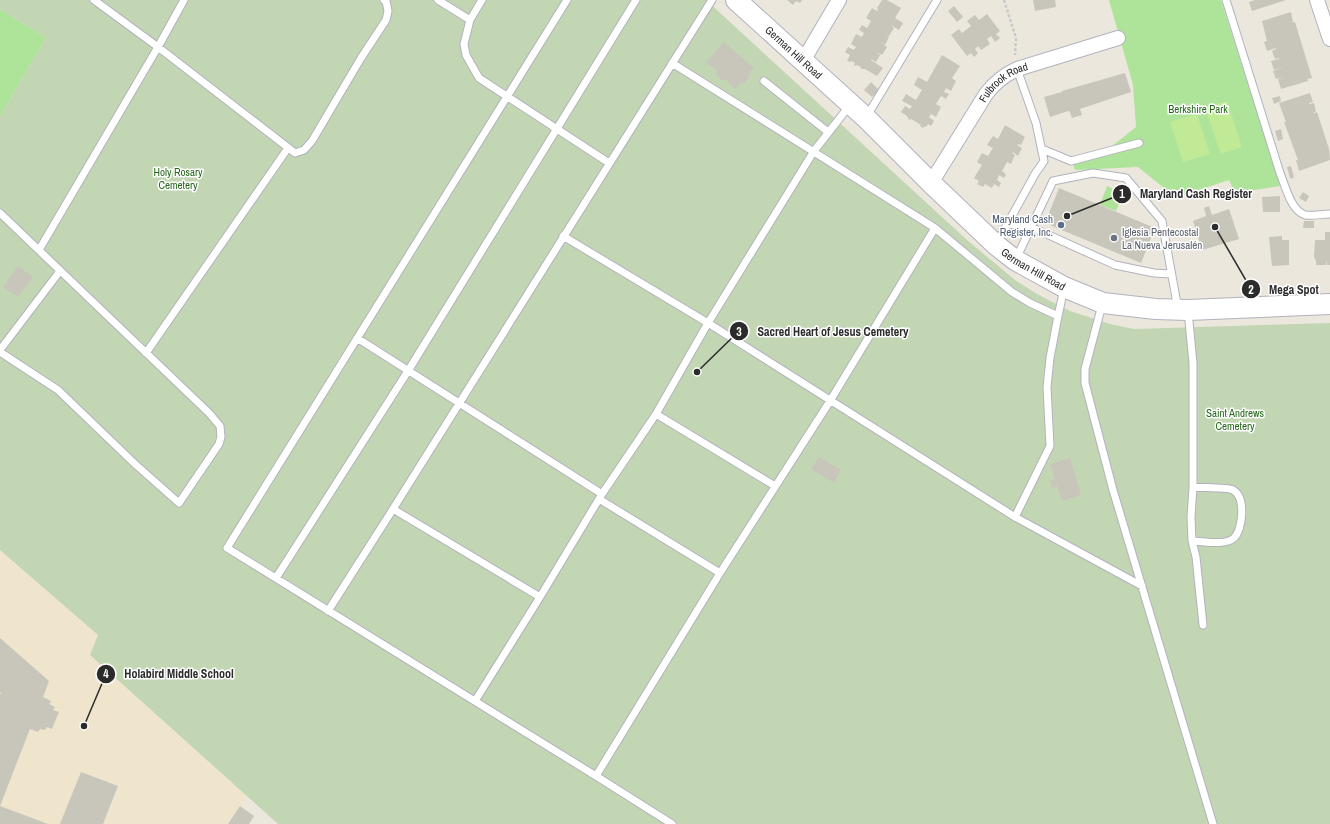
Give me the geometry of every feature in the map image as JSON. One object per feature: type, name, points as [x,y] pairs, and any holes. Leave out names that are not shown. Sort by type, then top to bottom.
[{"type":"street","points":[[803,61],[839,0]]},
{"type":"street","points":[[1317,0],[1330,39]]},
{"type":"street","name":"German Hill Road","points":[[739,1],[866,118],[996,245],[1016,260],[1064,287],[1103,303],[1156,309],[1183,310],[1330,304]]},
{"type":"street","name":"Fulbrook Road","points":[[931,183],[993,84],[1006,74],[1017,69],[1118,38]]},
{"type":"lane","points":[[94,0],[158,47],[295,153],[304,150],[312,141],[361,58],[386,20],[388,11],[386,1],[384,0]]},
{"type":"lane","points":[[39,250],[184,0]]},
{"type":"lane","points":[[438,0],[470,20]]},
{"type":"lane","points":[[482,0],[470,20],[464,44],[466,55],[479,78],[609,163]]},
{"type":"lane","points":[[567,0],[506,96],[227,548],[672,824]]},
{"type":"lane","points":[[276,578],[408,371],[636,0]]},
{"type":"lane","points":[[328,611],[712,0]]},
{"type":"lane","points":[[866,118],[938,0]]},
{"type":"lane","points":[[1226,0],[1280,173],[1290,199],[1297,211],[1305,215],[1330,214]]},
{"type":"lane","points":[[672,63],[935,228],[1012,292],[1030,303],[1058,316]]},
{"type":"lane","points":[[996,245],[1009,224],[1035,174],[1044,161],[1036,123],[1017,69]]},
{"type":"lane","points":[[764,81],[828,132]]},
{"type":"lane","points":[[475,701],[540,597],[600,496],[656,414],[708,323],[814,151],[851,104]]},
{"type":"lane","points":[[1042,150],[1071,161],[1139,143]]},
{"type":"lane","points":[[146,353],[288,148]]},
{"type":"lane","points":[[1016,260],[1053,181],[1093,173],[1126,178],[1162,221],[1171,274],[1183,310],[1193,363],[1193,487],[1191,517],[1192,540],[1196,557],[1203,625]]},
{"type":"lane","points":[[0,213],[146,353],[220,426],[219,444],[179,503],[135,464],[58,390],[0,351],[60,271]]},
{"type":"lane","points":[[1009,224],[1031,227],[1115,265],[1154,273],[1171,274]]},
{"type":"lane","points":[[596,776],[720,573],[830,401],[935,228]]},
{"type":"lane","points":[[563,236],[708,323],[1015,517],[1142,586]]},
{"type":"lane","points":[[1015,517],[1050,446],[1047,387],[1050,358],[1064,287]]},
{"type":"lane","points":[[1103,303],[1085,369],[1085,383],[1113,490],[1213,824]]},
{"type":"lane","points":[[358,338],[720,573]]},
{"type":"lane","points":[[656,414],[775,486]]},
{"type":"lane","points":[[1192,540],[1222,543],[1234,538],[1241,525],[1242,508],[1239,495],[1232,490],[1193,487]]},
{"type":"lane","points":[[393,509],[540,597]]},
{"type":"path","points":[[1004,0],[1016,38],[1014,52],[1017,69]]},
{"type":"shaded area","points":[[0,550],[98,635],[90,655],[247,797],[226,824],[0,824]]},
{"type":"green space","points":[[0,0],[706,0],[967,240],[1015,280],[1037,294],[1070,311],[1110,324],[1134,329],[1330,323],[1330,824],[278,824],[90,655],[98,635],[0,550],[0,116],[46,38],[0,9]]},
{"type":"green space","name":"Berkshire Park","points":[[1109,0],[1221,0],[1280,186],[1235,193],[1229,180],[1168,200],[1164,188],[1138,167],[1075,170],[1071,159],[1111,147],[1136,127],[1133,85]]},
{"type":"green space","points":[[0,9],[46,38],[0,116]]},
{"type":"green space","points":[[1227,101],[1242,147],[1221,154],[1205,108]]},
{"type":"green space","points":[[1197,114],[1210,154],[1183,162],[1170,122]]},
{"type":"green space","points":[[1107,186],[1123,193],[1116,211],[1100,205]]},
{"type":"building","points":[[787,0],[802,0],[800,3],[796,1],[793,5]]},
{"type":"building","points":[[882,0],[887,0],[901,8],[895,18],[903,23],[899,30],[891,25],[894,28],[889,36],[886,35],[889,37],[885,45],[881,43],[887,47],[882,55],[876,52],[880,55],[876,62],[871,59],[883,68],[877,76],[857,65],[854,65],[855,63],[851,61],[847,61],[850,55],[845,52],[848,47],[854,50],[856,47],[851,44],[856,34],[862,37],[864,33],[859,30],[862,25],[867,28],[871,21],[866,18],[872,8],[877,11],[877,8]]},
{"type":"building","points":[[1033,0],[1055,0],[1056,7],[1035,11]]},
{"type":"building","points":[[1255,0],[1286,0],[1252,11],[1249,2]]},
{"type":"building","points":[[954,6],[963,17],[957,22],[948,11]]},
{"type":"building","points":[[1291,12],[1293,22],[1290,23],[1295,22],[1312,78],[1307,79],[1308,81],[1281,89],[1278,79],[1285,77],[1276,79],[1273,71],[1282,68],[1274,70],[1271,61],[1279,58],[1275,59],[1272,51],[1276,48],[1267,51],[1264,42],[1267,41],[1262,21]]},
{"type":"building","points":[[987,14],[1000,31],[996,34],[1000,38],[995,42],[991,36],[987,39],[990,44],[981,50],[978,46],[975,49],[978,53],[974,57],[971,53],[967,56],[951,35],[959,29],[962,33],[971,26],[967,21],[975,15],[979,20]]},
{"type":"building","points":[[724,42],[754,68],[744,83],[740,83],[735,89],[726,80],[722,80],[716,75],[717,71],[706,62]]},
{"type":"building","points":[[942,55],[960,66],[952,78],[956,81],[951,91],[946,88],[944,92],[949,94],[946,99],[941,96],[936,104],[941,107],[936,117],[931,114],[929,117],[934,121],[931,126],[928,124],[923,128],[911,119],[908,119],[909,118],[901,112],[905,106],[910,109],[912,106],[902,101],[906,94],[916,100],[922,90],[914,85],[918,77],[927,82]]},
{"type":"building","points":[[1125,73],[1131,92],[1080,109],[1082,115],[1072,118],[1070,112],[1068,111],[1050,117],[1044,97]]},
{"type":"building","points":[[871,82],[879,90],[872,97],[864,90]]},
{"type":"building","points":[[1310,93],[1313,102],[1309,104],[1314,103],[1316,111],[1312,114],[1317,112],[1329,149],[1330,160],[1299,171],[1296,160],[1298,160],[1284,122],[1286,122],[1279,103]]},
{"type":"building","points":[[1280,96],[1281,101],[1274,104],[1272,98]]},
{"type":"building","points":[[1005,125],[1025,137],[1021,145],[1017,145],[1022,148],[1018,156],[1013,152],[1012,153],[1015,155],[1011,164],[1007,162],[1002,171],[1006,174],[1004,178],[999,175],[997,180],[1001,183],[999,187],[994,184],[992,188],[985,184],[983,187],[977,184],[979,181],[974,178],[982,165],[977,162],[982,153],[988,156],[993,148],[987,145],[993,136],[998,139]]},
{"type":"building","points":[[1281,129],[1283,139],[1278,141],[1275,131]]},
{"type":"building","points":[[1291,166],[1294,177],[1292,179],[1290,178],[1287,167]]},
{"type":"building","points":[[1059,188],[1155,228],[1141,263],[1045,223]]},
{"type":"building","points":[[1303,192],[1309,196],[1306,202],[1299,198]]},
{"type":"building","points":[[1280,196],[1280,212],[1263,212],[1262,197]]},
{"type":"building","points":[[1209,206],[1212,215],[1229,209],[1239,239],[1202,250],[1193,221],[1206,216],[1204,208]]},
{"type":"building","points":[[1304,221],[1314,221],[1314,228],[1303,228]]},
{"type":"building","points":[[1325,232],[1330,232],[1330,265],[1327,265],[1326,260],[1326,265],[1316,265],[1314,257],[1315,240],[1325,240]]},
{"type":"building","points":[[1282,236],[1282,240],[1289,240],[1289,265],[1272,266],[1269,237]]},
{"type":"building","points":[[18,266],[33,277],[18,297],[3,287]]},
{"type":"building","points":[[819,457],[841,470],[834,483],[811,469]]},
{"type":"building","points":[[1070,458],[1081,495],[1062,501],[1057,486],[1052,488],[1050,480],[1055,479],[1050,464]]},
{"type":"building","points":[[0,638],[49,681],[43,697],[51,701],[49,704],[55,707],[53,710],[59,712],[52,729],[47,727],[45,730],[40,729],[38,732],[30,729],[0,806],[1,692]]},
{"type":"building","points":[[81,772],[118,786],[103,824],[60,824]]},
{"type":"building","points":[[0,806],[48,824],[0,824]]},
{"type":"building","points":[[240,806],[254,816],[249,824],[228,824]]},
{"type":"place","name":"Maryland Cash Register","points":[[1067,216]]},
{"type":"place","name":"Maryland Cash Register, Inc.","points":[[1061,225]]},
{"type":"place","name":"Mega Spot","points":[[1215,227]]},
{"type":"place","name":"Iglesia Pentecostal La Nueva Jerusalén","points":[[1114,238]]},
{"type":"place","name":"Sacred Heart of Jesus Cemetery","points":[[697,372]]},
{"type":"place","name":"Holabird Middle School","points":[[84,726]]},
{"type":"park label","name":"Holy Rosary Cemetery","points":[[178,178]]},
{"type":"park label","name":"Saint Andrews Cemetery","points":[[1235,419]]}]
